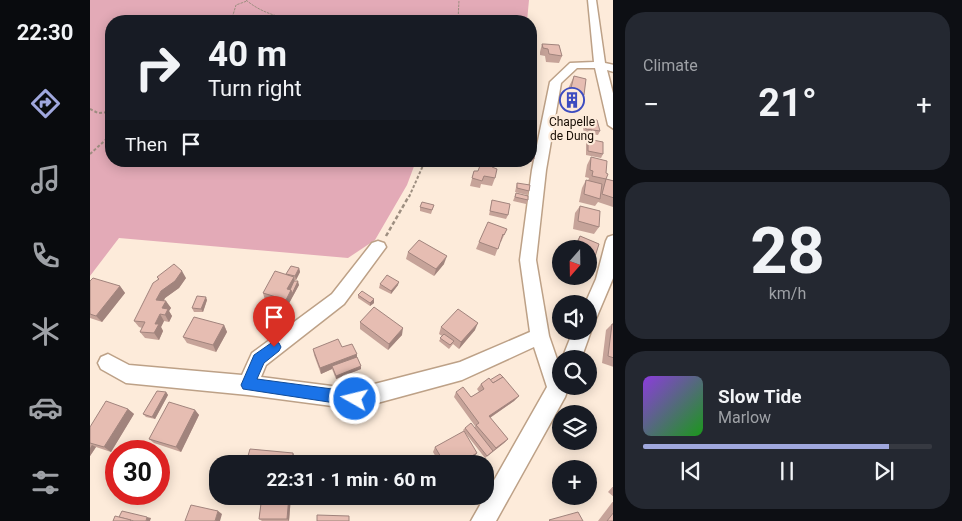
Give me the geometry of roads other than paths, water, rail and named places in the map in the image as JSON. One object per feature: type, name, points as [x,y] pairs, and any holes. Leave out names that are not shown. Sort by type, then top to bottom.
[{"type":"street","points":[[592,0],[607,67],[613,125]]},
{"type":"street","points":[[552,366],[540,336],[528,260],[539,170],[556,82],[574,65],[607,67]]},
{"type":"street","points":[[597,296],[604,279],[613,241]]},
{"type":"street","points":[[248,385],[259,359],[338,299],[378,247]]},
{"type":"street","points":[[108,363],[126,374],[248,385],[355,399],[462,371],[540,336]]},
{"type":"street","points":[[483,521],[555,395]]},
{"type":"place","name":"Chapelle de Dung","points":[[572,100]]}]
